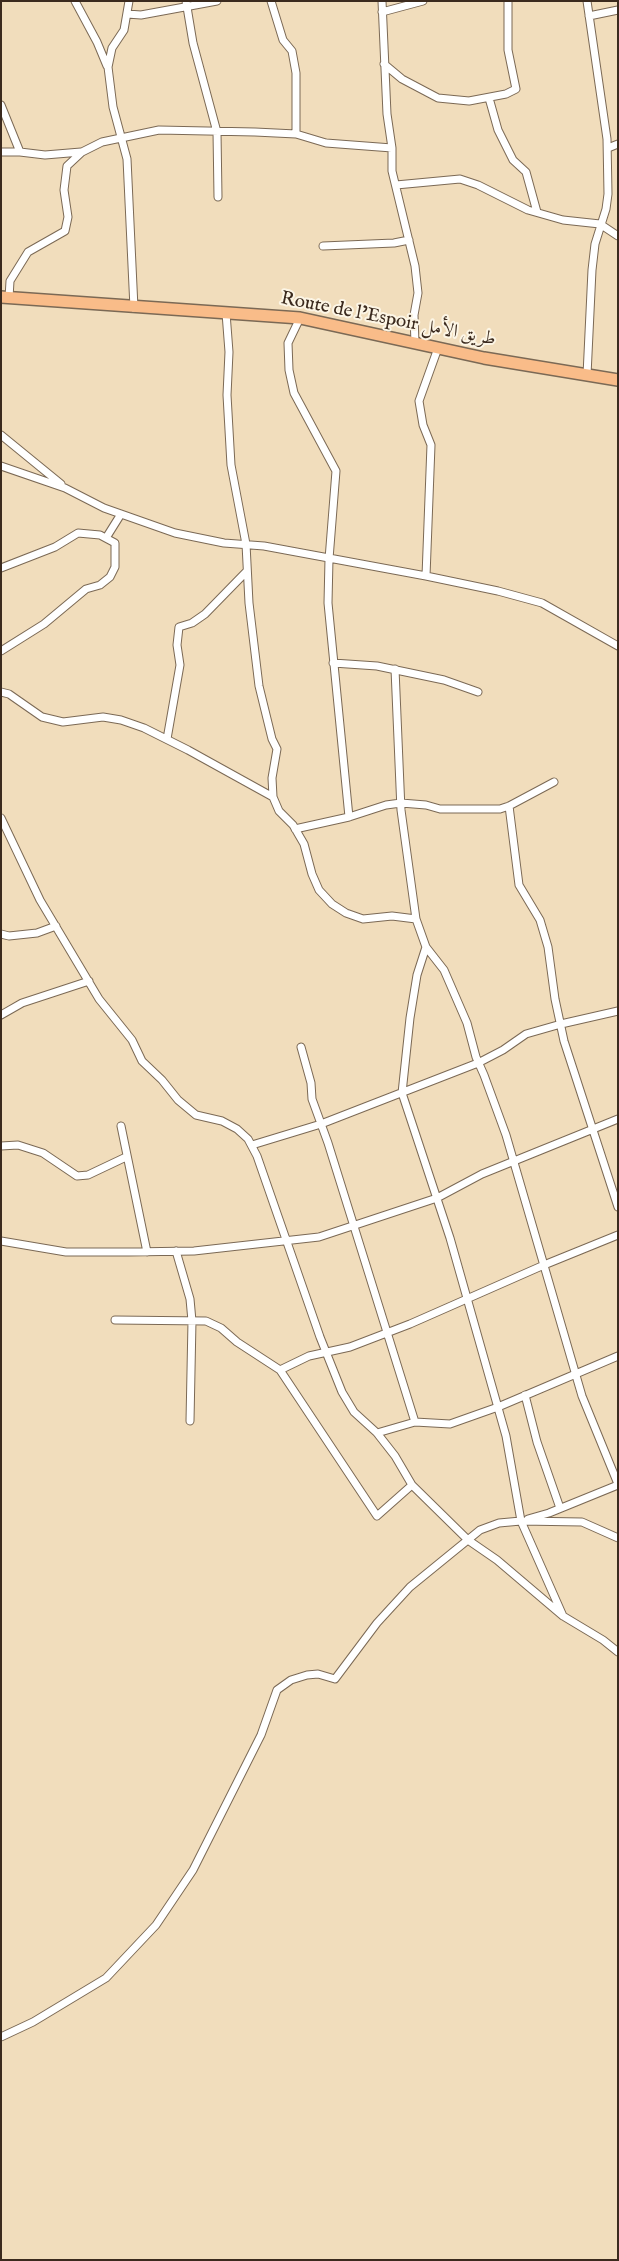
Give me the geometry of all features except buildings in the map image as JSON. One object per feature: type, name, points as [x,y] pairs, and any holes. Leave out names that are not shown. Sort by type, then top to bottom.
[{"type":"highway","name":"Route de l’Espoir طريق الأمل","points":[[5,298],[300,318],[350,327],[416,344],[618,380]]},
{"type":"street","points":[[75,1],[108,67],[113,107],[123,138],[127,159],[134,308]]},
{"type":"street","points":[[108,67],[112,48],[124,30],[129,1]]},
{"type":"street","points":[[127,14],[141,15],[187,4],[217,1]]},
{"type":"street","points":[[271,1],[282,40],[292,51],[296,73],[296,134]]},
{"type":"street","points":[[382,1],[384,64],[387,114],[392,148],[392,171],[409,240],[418,293],[414,315],[416,344]]},
{"type":"street","points":[[382,12],[423,1]]},
{"type":"street","points":[[384,64],[402,79],[438,98],[469,101],[490,98],[516,89],[508,50],[508,1]]},
{"type":"street","points":[[586,1],[608,148],[608,194],[606,209],[595,244],[592,270],[587,375]]},
{"type":"street","points":[[187,4],[193,43],[217,132],[218,197]]},
{"type":"street","points":[[589,16],[618,10]]},
{"type":"street","points":[[490,98],[498,130],[513,160],[526,172],[537,212]]},
{"type":"street","points":[[1,105],[20,152]]},
{"type":"street","points":[[5,298],[10,281],[28,252],[65,231],[68,217],[64,190],[67,166],[82,152],[102,142],[159,130],[296,134],[326,143],[392,148]]},
{"type":"street","points":[[608,148],[618,144]]},
{"type":"street","points":[[1,152],[45,155],[82,152]]},
{"type":"street","points":[[396,185],[460,179],[537,212],[563,220],[600,224],[618,236]]},
{"type":"street","points":[[323,246],[394,243],[409,240]]},
{"type":"street","points":[[226,313],[229,352],[227,395],[231,464],[246,544],[259,686],[272,739],[277,749],[272,778],[273,797],[279,811],[295,828],[304,844],[312,874],[320,890],[332,904],[346,913],[363,919],[392,916],[416,919]]},
{"type":"street","points":[[300,318],[288,343],[289,370],[294,393],[304,416],[336,471],[329,559],[328,603],[349,817]]},
{"type":"street","points":[[426,576],[431,445],[419,401],[438,348]]},
{"type":"street","points":[[1,435],[65,488]]},
{"type":"street","points":[[1,466],[65,488],[104,508],[175,533],[224,543],[264,546],[426,576],[498,591],[542,603],[618,646]]},
{"type":"street","points":[[106,538],[121,514]]},
{"type":"street","points":[[1,568],[55,547],[78,533],[100,535],[115,544],[115,567],[110,577],[100,585],[86,589],[44,624],[1,651]]},
{"type":"street","points":[[167,739],[180,665],[179,628],[192,623],[205,614],[247,571]]},
{"type":"street","points":[[333,663],[352,662],[395,669],[444,680],[478,692]]},
{"type":"street","points":[[395,669],[400,803],[416,919],[426,947],[444,970],[466,1023],[478,1063],[503,1127],[582,1396],[618,1485],[521,1521]]},
{"type":"street","points":[[1,692],[9,694],[42,717],[63,722],[103,717],[144,728],[273,797]]},
{"type":"street","points":[[295,828],[349,817],[386,805],[400,803],[426,805],[440,810],[500,808],[509,806],[554,782]]},
{"type":"street","points":[[509,806],[518,885],[540,920],[548,947],[561,1024],[618,1207]]},
{"type":"street","points":[[1,818],[40,900],[99,999],[132,1040],[142,1062],[162,1080],[178,1100],[196,1115],[222,1121],[248,1139],[257,1156],[326,1353],[342,1392],[354,1412],[377,1433],[395,1456],[412,1485],[468,1540],[497,1560],[563,1616],[603,1640],[618,1652]]},
{"type":"street","points":[[1,934],[9,936],[37,933],[56,926]]},
{"type":"street","points":[[426,947],[417,975],[406,1048],[402,1093],[437,1198],[498,1407],[506,1436],[521,1521],[563,1616]]},
{"type":"street","points":[[1,1015],[22,1003],[89,980]]},
{"type":"street","points":[[252,1146],[321,1124],[478,1063],[503,1050],[526,1034],[618,1011]]},
{"type":"street","points":[[302,1047],[312,1099],[354,1225],[414,1422]]},
{"type":"street","points":[[1,1241],[66,1252],[147,1252],[176,1251],[319,1237],[437,1198],[482,1174],[618,1119]]},
{"type":"street","points":[[121,1126],[147,1252]]},
{"type":"street","points":[[1,1146],[18,1145],[43,1153],[77,1176],[88,1174],[126,1157]]},
{"type":"street","points":[[280,1370],[309,1356],[350,1346],[387,1332],[618,1235]]},
{"type":"street","points":[[176,1251],[190,1299],[192,1321],[190,1421]]},
{"type":"street","points":[[116,1320],[206,1321],[221,1328],[237,1342],[280,1370],[377,1516],[412,1485]]},
{"type":"street","points":[[377,1433],[414,1422],[450,1424],[498,1407],[618,1356]]},
{"type":"street","points":[[525,1395],[537,1442],[560,1508]]},
{"type":"street","points":[[1,2037],[33,2022],[106,1978],[156,1925],[193,1870],[261,1736],[277,1690],[291,1680],[307,1675],[318,1674],[335,1679],[376,1623],[410,1587],[480,1530],[498,1523],[521,1521],[582,1522],[618,1538]]}]
